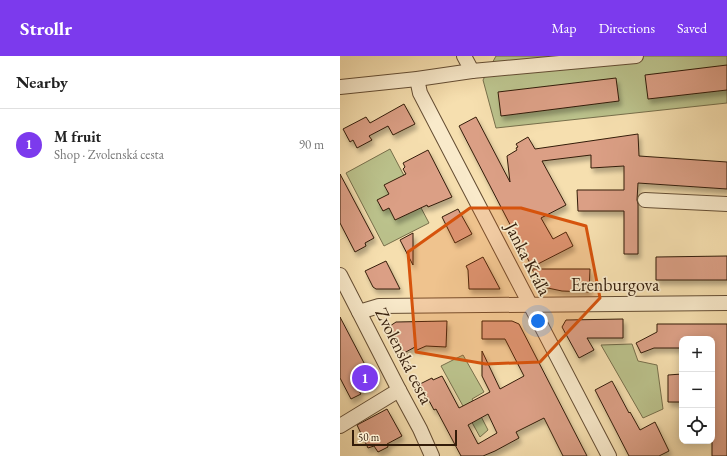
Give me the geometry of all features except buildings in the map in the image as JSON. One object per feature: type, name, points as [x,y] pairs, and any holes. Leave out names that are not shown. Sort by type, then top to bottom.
[{"type":"street","points":[[464,56],[472,71]]},
{"type":"street","points":[[340,87],[417,79],[472,71],[636,56]]},
{"type":"street","name":"Janka Kráľa","points":[[417,79],[420,93],[609,456]]},
{"type":"street","points":[[645,200],[727,204]]},
{"type":"street","name":"Zvolenská cesta","points":[[340,275],[420,429],[432,456]]},
{"type":"street","name":"Erenburgova","points":[[359,312],[379,306],[727,303]]},
{"type":"street","points":[[340,426],[399,390]]},
{"type":"highlighted area","points":[[470,208],[521,208],[586,226],[600,298],[540,362],[486,364],[416,352],[408,252]]},
{"type":"green space","points":[[496,56],[727,56],[727,103],[496,128],[483,80]]},
{"type":"green space","points":[[390,149],[429,223],[384,246],[346,173]]},
{"type":"green space","points":[[632,344],[638,361],[657,365],[663,409],[643,418],[601,345]]},
{"type":"green space","points":[[463,355],[484,392],[472,399],[488,430],[480,437],[441,366]]},
{"type":"place","name":"M fruit","points":[[365,378]]}]
